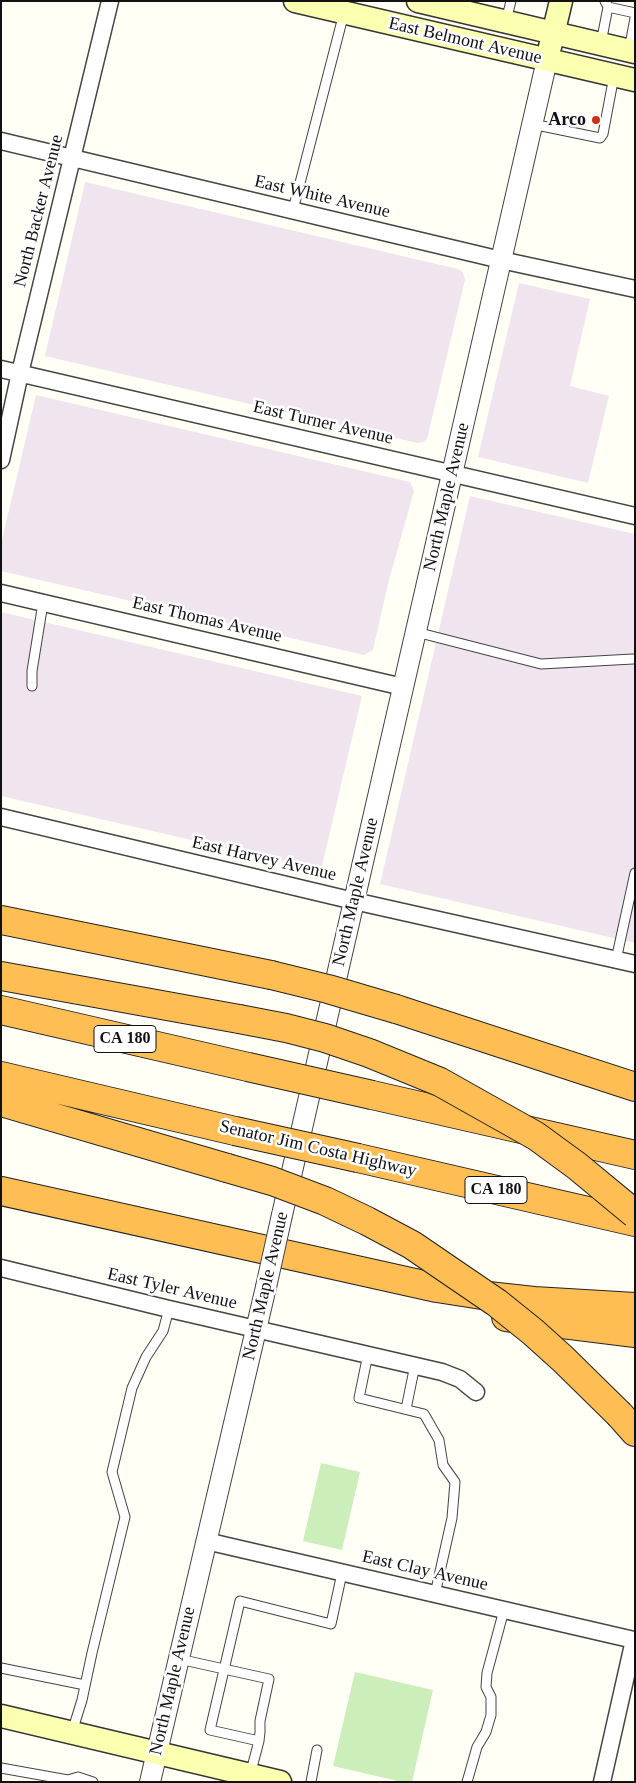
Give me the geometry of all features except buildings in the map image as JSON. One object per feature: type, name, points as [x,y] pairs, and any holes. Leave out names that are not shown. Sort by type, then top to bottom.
[{"type":"highway","points":[[1,920],[271,975],[635,1074]]},
{"type":"highway","points":[[1,976],[239,1018],[325,1038],[369,1053],[440,1082],[536,1136],[577,1166],[635,1214]]},
{"type":"highway","points":[[396,1009],[635,1086]]},
{"type":"highway","name":"CA 180","points":[[1,1010],[635,1155]]},
{"type":"highway","name":"Senator Jim Costa Highway","points":[[1,1076],[635,1222]]},
{"type":"highway","points":[[1,1102],[272,1181],[325,1201],[367,1221],[412,1245],[497,1303],[563,1358],[627,1424]]},
{"type":"highway","points":[[1,1191],[405,1282],[488,1296],[544,1302],[635,1307]]},
{"type":"highway","points":[[222,1241],[401,1294],[448,1305],[514,1319],[635,1333]]},
{"type":"main road","name":"East Belmont Avenue","points":[[295,1],[625,78]]},
{"type":"main road","name":"East Belmont Avenue","points":[[418,1],[509,11],[554,32],[632,51]]},
{"type":"main road","name":"North Maple Avenue","points":[[547,60],[561,1]]},
{"type":"main road","points":[[1,1716],[280,1782]]},
{"type":"street","name":"North Backer Avenue","points":[[1,460],[20,373],[110,1]]},
{"type":"street","name":"North Maple Avenue","points":[[150,1782],[266,1287],[547,60]]},
{"type":"street","name":"East White Avenue","points":[[1,141],[501,260],[635,289]]},
{"type":"street","name":"East Turner Avenue","points":[[1,369],[635,516]]},
{"type":"street","name":"East Thomas Avenue","points":[[1,593],[403,687]]},
{"type":"street","name":"East Harvey Avenue","points":[[1,817],[354,901],[635,964]]},
{"type":"street","name":"East Tyler Avenue","points":[[1,1268],[442,1372],[460,1379],[476,1392]]},
{"type":"street","name":"East Clay Avenue","points":[[206,1542],[634,1640]]},
{"type":"street","points":[[602,1782],[634,1640]]},
{"type":"lane","points":[[601,43],[606,4],[635,13]]},
{"type":"lane","points":[[293,210],[344,13]]},
{"type":"lane","points":[[632,51],[635,18]]},
{"type":"lane","points":[[532,124],[600,138],[625,78]]},
{"type":"lane","points":[[32,686],[32,672],[43,603]]},
{"type":"lane","points":[[416,632],[541,664],[633,659]]},
{"type":"lane","points":[[616,960],[635,873]]},
{"type":"lane","points":[[72,1733],[82,1700],[125,1516],[112,1472],[132,1388],[146,1357],[163,1331],[170,1309]]},
{"type":"lane","points":[[368,1354],[358,1398],[424,1414],[439,1440],[443,1465],[455,1482],[452,1518],[435,1594]]},
{"type":"lane","points":[[406,1409],[415,1365]]},
{"type":"lane","points":[[259,1741],[210,1730],[240,1601],[331,1624],[342,1573]]},
{"type":"lane","points":[[467,1782],[477,1747],[486,1732],[491,1715],[491,1697],[486,1687],[487,1673],[504,1610]]},
{"type":"lane","points":[[179,1659],[269,1680],[260,1721],[259,1741],[250,1775]]},
{"type":"lane","points":[[1,1668],[85,1686]]},
{"type":"lane","points":[[311,1782],[317,1750]]},
{"type":"lane","points":[[1,1768],[68,1780],[78,1777],[93,1782]]},
{"type":"shaded area","points":[[85,182],[458,269],[463,272],[465,280],[427,439],[424,442],[417,443],[45,356]]},
{"type":"shaded area","points":[[519,283],[590,299],[570,386],[609,396],[588,483],[478,457]]},
{"type":"shaded area","points":[[36,395],[410,482],[414,491],[389,580],[373,650],[364,655],[1,571],[1,544]]},
{"type":"shaded area","points":[[470,496],[635,534],[635,943],[380,884]]},
{"type":"shaded area","points":[[1,612],[362,696],[321,870],[1,796]]},
{"type":"green space","points":[[321,1463],[360,1472],[342,1550],[303,1541]]},
{"type":"green space","points":[[355,1672],[433,1690],[412,1782],[402,1782],[333,1766]]},
{"type":"place","name":"Arco","points":[[596,120]]}]
